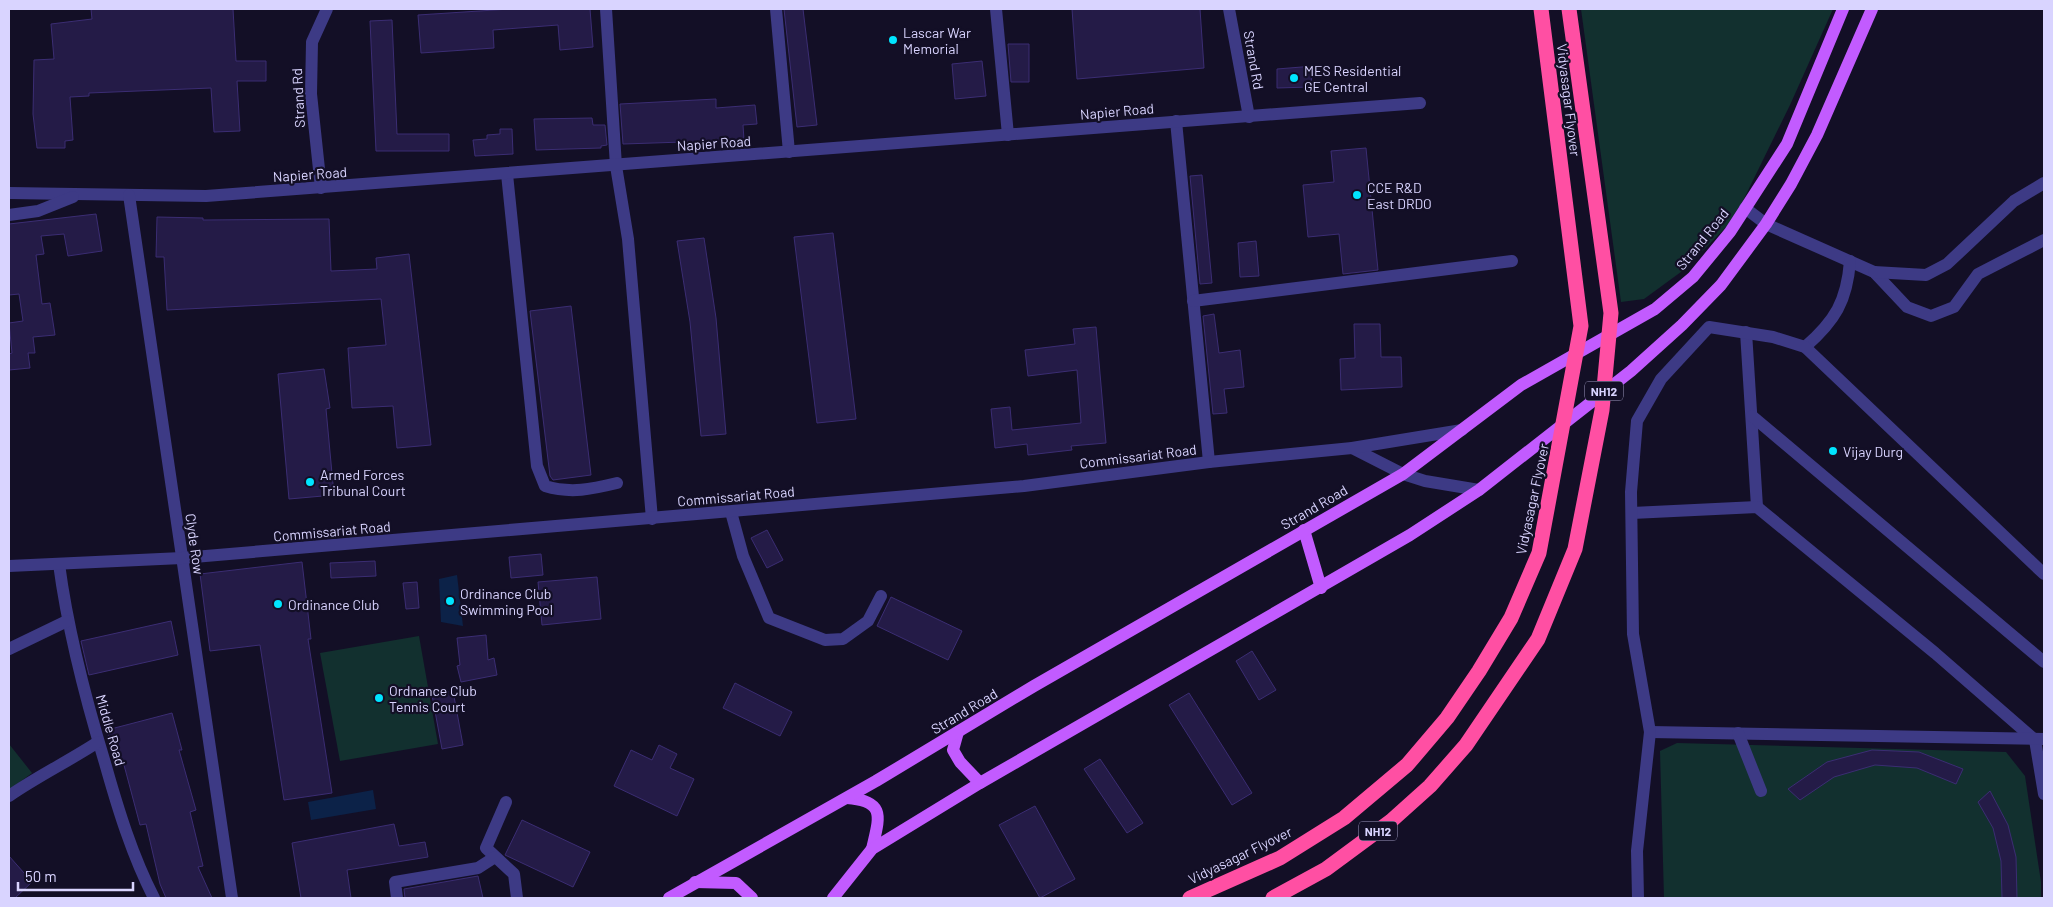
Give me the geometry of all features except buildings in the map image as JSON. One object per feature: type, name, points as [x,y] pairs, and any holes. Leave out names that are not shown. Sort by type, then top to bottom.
[{"type":"highway","name":"Vidyasagar Flyover","points":[[1190,898],[1280,858],[1344,818],[1407,764],[1447,718],[1479,671],[1512,618],[1539,553],[1581,326],[1541,9]]},
{"type":"highway","name":"Vidyasagar Flyover","points":[[1273,898],[1326,869],[1391,821],[1430,786],[1466,745],[1538,639],[1575,549],[1602,410],[1611,313],[1569,9]]},
{"type":"main road","name":"Strand Road","points":[[669,898],[846,798],[1403,474],[1521,385],[1655,309],[1694,276],[1730,232],[1786,144],[1843,9]]},
{"type":"main road","points":[[833,898],[872,849],[980,783],[1321,588],[1479,490],[1631,371],[1721,285],[1766,224],[1817,135],[1872,9]]},
{"type":"main road","points":[[1304,530],[1321,588]]},
{"type":"main road","points":[[958,732],[953,750],[960,762],[980,783]]},
{"type":"main road","points":[[846,798],[864,799],[876,808],[879,815],[872,849]]},
{"type":"main road","points":[[695,882],[736,883],[752,898]]},
{"type":"street","name":"Strand Rd","points":[[321,188],[311,94],[312,42],[327,9]]},
{"type":"street","points":[[606,9],[616,166],[628,239],[652,519]]},
{"type":"street","points":[[776,9],[789,152]]},
{"type":"street","points":[[996,9],[1008,135]]},
{"type":"street","name":"Strand Rd","points":[[1229,9],[1249,117]]},
{"type":"street","name":"Napier Road","points":[[9,193],[206,196],[1420,104]]},
{"type":"street","points":[[1176,121],[1192,302],[1210,462]]},
{"type":"street","points":[[507,174],[537,466],[545,486],[562,491],[585,491],[617,483]]},
{"type":"street","points":[[1745,208],[1766,224],[1874,272],[1926,275],[1946,264],[2014,201],[2044,183]]},
{"type":"street","points":[[9,216],[38,211],[80,194]]},
{"type":"street","name":"Clyde Row","points":[[129,195],[232,898]]},
{"type":"street","points":[[1874,272],[1907,307],[1931,316],[1954,306],[1978,274],[2044,240]]},
{"type":"street","points":[[1192,302],[1512,261]]},
{"type":"street","points":[[1805,347],[1820,334],[1834,316],[1848,287],[1850,261]]},
{"type":"street","points":[[1638,898],[1637,851],[1650,732],[1633,634],[1632,513],[1637,421],[1661,379],[1709,327],[1773,337],[1805,347],[2044,574]]},
{"type":"street","points":[[1746,332],[1757,507]]},
{"type":"street","points":[[1752,416],[2044,662]]},
{"type":"street","name":"Commissariat Road","points":[[9,566],[182,558],[1024,486],[1210,462],[1352,448],[1462,430]]},
{"type":"street","points":[[1352,448],[1403,474],[1425,481],[1479,490]]},
{"type":"street","points":[[1632,513],[1757,507],[2040,740],[2044,794]]},
{"type":"street","points":[[731,512],[743,556],[769,618],[825,640],[843,639],[868,621],[881,596]]},
{"type":"street","name":"Middle Road","points":[[59,564],[67,621],[98,742],[122,820],[140,870],[154,898]]},
{"type":"street","points":[[9,649],[67,621]]},
{"type":"street","points":[[1650,732],[2040,740]]},
{"type":"street","points":[[1738,733],[1761,791]]},
{"type":"street","points":[[9,796],[43,772],[75,757],[98,742]]},
{"type":"street","points":[[506,802],[486,848],[514,874],[517,898]]},
{"type":"street","points":[[397,898],[395,882],[478,868],[495,857]]},
{"type":"green space","points":[[1581,9],[1833,9],[1790,105],[1734,219],[1685,269],[1644,299],[1621,302]]},
{"type":"green space","name":"Ordnance Club Tennis Court","points":[[419,636],[438,744],[340,761],[320,653]]},
{"type":"green space","points":[[1677,743],[2006,752],[2025,776],[2041,882],[2041,898],[1664,898],[1660,751]]},
{"type":"green space","points":[[9,744],[32,773],[9,790]]},
{"type":"water","name":"Ordinance Club Swimming Pool","points":[[457,575],[463,626],[441,622],[439,579]]},
{"type":"water","points":[[373,790],[376,809],[311,820],[308,802]]},
{"type":"place","name":"Lascar War Memorial","points":[[893,40]]},
{"type":"place","name":"MES Residential GE Central","points":[[1294,78]]},
{"type":"place","name":"CCE R&D East DRDO","points":[[1357,195]]},
{"type":"place","name":"Vijay Durg","points":[[1833,451]]},
{"type":"place","name":"Armed Forces Tribunal Court","points":[[310,482]]},
{"type":"place","name":"Ordinance Club Swimming Pool","points":[[450,601]]},
{"type":"place","name":"Ordinance Club","points":[[278,604]]},
{"type":"place","name":"Ordnance Club Tennis Court","points":[[379,698]]}]
